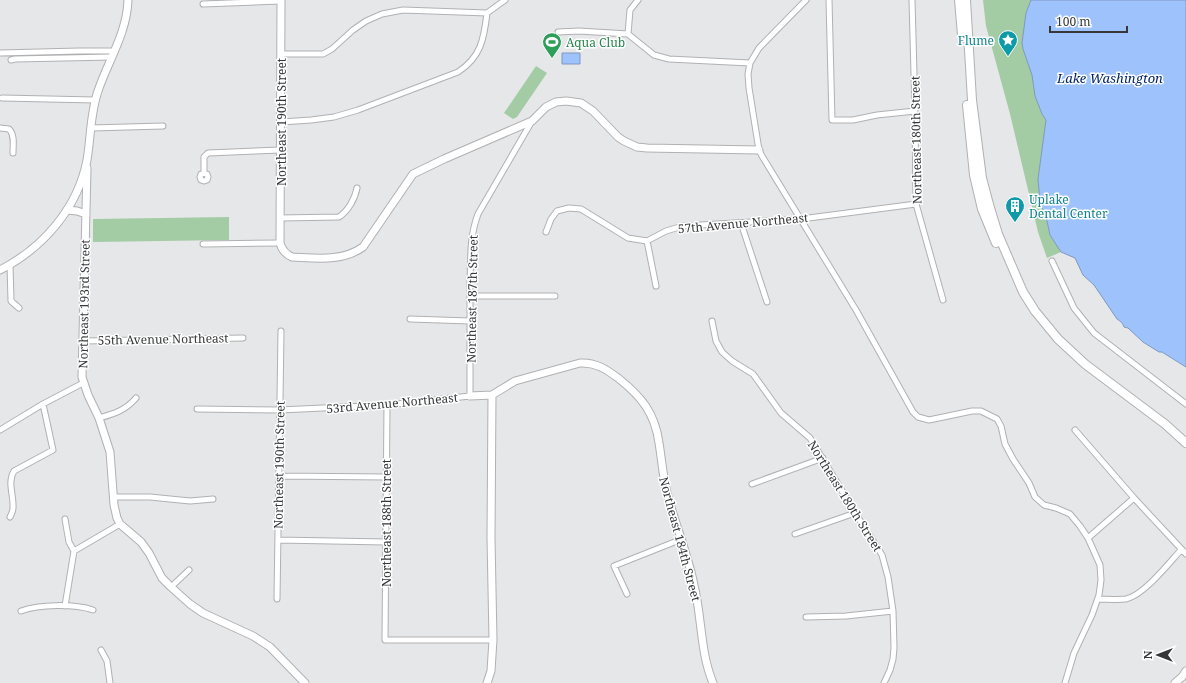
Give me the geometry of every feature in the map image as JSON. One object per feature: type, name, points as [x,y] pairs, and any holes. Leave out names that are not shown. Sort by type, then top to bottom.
[{"type":"main road","points":[[959,0],[974,175],[982,208],[1004,263],[1014,284],[1023,292]]},
{"type":"main road","points":[[966,0],[967,38],[972,100],[982,178],[998,234],[1023,292],[1035,311],[1062,343],[1085,364],[1165,424],[1186,443]]},
{"type":"street","points":[[203,4],[281,0]]},
{"type":"street","name":"Northeast 190th Street","points":[[280,243],[281,0]]},
{"type":"street","points":[[281,54],[323,54],[332,49],[353,30],[366,21],[382,14],[394,11],[418,10],[488,13],[505,0]]},
{"type":"street","points":[[628,34],[630,10],[638,0]]},
{"type":"street","points":[[806,0],[759,48],[750,63],[748,74],[749,88],[759,150],[856,310],[913,412],[918,417],[929,420],[972,411],[981,411],[997,419],[1001,426],[1005,444],[1013,460],[1029,483],[1035,497],[1044,505],[1070,514],[1088,538],[1100,565],[1101,580],[1098,599],[1074,653],[1065,683]]},
{"type":"street","points":[[829,0],[832,120],[853,120],[915,110]]},
{"type":"street","name":"Northeast 180th Street","points":[[912,0],[916,204],[943,300]]},
{"type":"street","name":"Northeast 193rd Street","points":[[120,524],[115,512],[110,452],[99,418],[83,383],[82,369],[87,161],[91,128],[95,100],[125,25],[129,1]]},
{"type":"street","points":[[281,122],[334,117],[352,112],[458,72],[473,60],[479,50],[484,38],[488,13]]},
{"type":"street","points":[[558,32],[579,31],[628,34],[654,55],[669,59],[750,63]]},
{"type":"street","points":[[0,53],[79,51],[113,54]]},
{"type":"street","points":[[11,60],[113,54]]},
{"type":"street","points":[[2,98],[95,100]]},
{"type":"street","points":[[203,244],[280,243],[286,254],[292,257],[335,258],[355,252],[363,247],[413,174],[532,121],[546,107],[556,102],[576,102],[593,111],[618,137],[637,147],[662,149],[759,150]]},
{"type":"street","name":"Northeast 187th Street","points":[[470,396],[471,238],[473,226],[478,214],[532,121]]},
{"type":"street","points":[[91,128],[163,126]]},
{"type":"street","points":[[0,128],[9,129],[12,131],[13,153]]},
{"type":"street","points":[[204,173],[204,157],[208,153],[281,150]]},
{"type":"street","points":[[0,270],[28,253],[56,226],[67,210],[80,184],[87,161]]},
{"type":"street","points":[[280,218],[339,218],[344,214],[355,196],[357,188]]},
{"type":"street","name":"57th Avenue Northeast","points":[[647,241],[666,231],[683,226],[801,219],[916,204]]},
{"type":"street","points":[[546,232],[551,219],[557,211],[569,208],[581,209],[628,238],[647,241],[656,286]]},
{"type":"street","points":[[67,210],[86,214]]},
{"type":"street","points":[[741,223],[767,302]]},
{"type":"street","points":[[1052,262],[1074,308],[1094,333],[1186,404]]},
{"type":"street","points":[[10,265],[11,301],[19,308]]},
{"type":"street","points":[[470,296],[555,296]]},
{"type":"street","points":[[410,319],[470,321]]},
{"type":"street","name":"Northeast 180th Street","points":[[712,321],[716,341],[722,352],[732,362],[752,374],[781,413],[810,438],[882,555],[888,577],[893,611],[894,648],[890,670],[884,683]]},
{"type":"street","name":"Northeast 190th Street","points":[[277,599],[281,331]]},
{"type":"street","name":"55th Avenue Northeast","points":[[83,341],[243,338]]},
{"type":"street","name":"Northeast 184th Street","points":[[580,363],[586,362],[595,364],[608,370],[637,394],[647,408],[657,431],[663,477],[694,584],[707,664],[714,683]]},
{"type":"street","name":"53rd Avenue Northeast","points":[[197,409],[280,410],[387,405],[492,395],[515,381],[580,363]]},
{"type":"street","points":[[0,430],[43,404],[83,383]]},
{"type":"street","points":[[487,683],[491,672],[493,640],[491,538],[492,395]]},
{"type":"street","points":[[99,418],[116,414],[131,404],[136,398]]},
{"type":"street","points":[[10,517],[13,509],[11,476],[14,471],[53,450],[43,404]]},
{"type":"street","name":"Northeast 188th Street","points":[[387,405],[385,640],[493,640]]},
{"type":"street","points":[[1075,430],[1134,498],[1186,554]]},
{"type":"street","points":[[752,484],[823,458]]},
{"type":"street","points":[[279,476],[386,477]]},
{"type":"street","points":[[113,497],[150,497],[190,501],[213,500]]},
{"type":"street","points":[[1088,538],[1134,498]]},
{"type":"street","points":[[795,534],[855,513]]},
{"type":"street","points":[[65,518],[69,542],[74,551],[65,606]]},
{"type":"street","points":[[74,551],[120,524],[141,542],[146,548],[162,578],[190,604],[203,613],[253,636],[270,647],[304,683]]},
{"type":"street","points":[[627,594],[614,566],[682,539]]},
{"type":"street","points":[[278,540],[386,542]]},
{"type":"street","points":[[1098,599],[1126,599],[1136,594],[1146,587],[1182,550]]},
{"type":"street","points":[[171,587],[189,570]]},
{"type":"street","points":[[21,611],[29,608],[65,606],[84,607],[93,610]]},
{"type":"street","points":[[806,617],[846,616],[893,611]]},
{"type":"street","points":[[101,650],[107,661],[110,683]]},
{"type":"street","points":[[1174,683],[1184,677]]},
{"type":"green space","points":[[983,0],[1031,0],[1026,13],[1025,23],[1030,68],[1035,96],[1046,120],[1038,179],[1040,202],[1050,235],[1061,252],[1047,258],[1038,232],[1010,114],[986,26]]},
{"type":"green space","points":[[536,66],[547,73],[517,117],[513,119],[504,113]]},
{"type":"green space","points":[[229,217],[229,240],[93,242],[93,219]]},
{"type":"water","name":"Lake Washington","points":[[1031,0],[1186,0],[1186,367],[1143,342],[1128,328],[1124,327],[1094,285],[1083,275],[1075,258],[1061,252],[1050,235],[1040,202],[1038,179],[1046,120],[1035,96],[1032,75],[1022,43],[1026,13]]},
{"type":"water","points":[[562,53],[580,53],[580,64],[562,64]]},
{"type":"place","name":"Flume","points":[[1008,57]]},
{"type":"place","name":"Aqua Club","points":[[552,59]]},
{"type":"place","name":"Uplake Dental Center","points":[[1015,223]]}]
